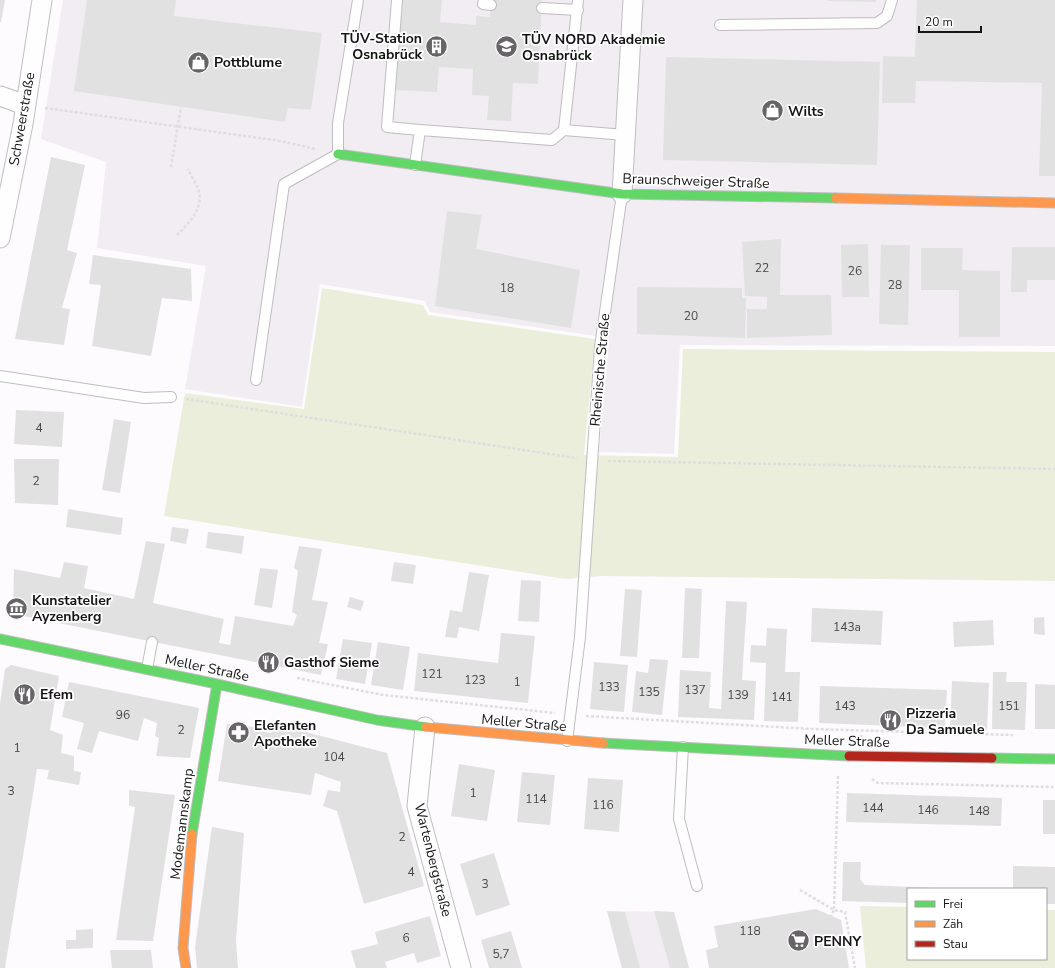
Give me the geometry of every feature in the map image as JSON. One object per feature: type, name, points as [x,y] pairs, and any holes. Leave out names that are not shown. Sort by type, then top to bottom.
[{"type":"street","name":"Schweerstraße","points":[[0,238],[25,106],[42,0]]},
{"type":"street","name":"Rheinische Straße","points":[[622,194],[633,0]]},
{"type":"street","points":[[0,96],[25,106]]},
{"type":"street","name":"Braunschweiger Straße","points":[[338,154],[622,194],[1055,203]]},
{"type":"street","name":"Meller Straße","points":[[0,639],[217,684],[377,720],[425,727],[567,741],[838,756],[1055,759]]},
{"type":"street","name":"Modemannskamp","points":[[186,968],[183,948],[192,832],[217,684]]},
{"type":"street","name":"Wartenbergstraße","points":[[425,727],[417,806],[462,968]]},
{"type":"lane","points":[[256,380],[284,184],[338,154],[338,123],[358,0]]},
{"type":"lane","points":[[397,0],[387,127],[552,140],[564,130],[578,5],[542,8]]},
{"type":"lane","points":[[720,25],[877,23],[887,16],[892,0]]},
{"type":"lane","points":[[414,165],[420,130]]},
{"type":"lane","points":[[564,130],[625,135]]},
{"type":"lane","name":"Rheinische Straße","points":[[567,741],[572,715],[580,637],[600,347],[622,194]]},
{"type":"lane","points":[[0,376],[144,398],[171,397]]},
{"type":"lane","points":[[147,669],[152,642]]},
{"type":"lane","points":[[683,747],[679,819],[697,886]]},
{"type":"path","points":[[25,106],[281,141],[338,154]]},
{"type":"path","points":[[172,167],[181,107]]},
{"type":"path","points":[[177,235],[196,216],[198,205],[199,193],[188,169]]},
{"type":"path","points":[[171,397],[592,461],[1055,469]]},
{"type":"path","points":[[295,678],[383,695],[572,715],[801,729],[1014,735]]},
{"type":"path","points":[[831,916],[834,910],[838,756]]},
{"type":"path","points":[[878,783],[1055,787]]},
{"type":"path","points":[[800,890],[834,910],[845,912],[855,968]]},
{"type":"shaded area","points":[[63,0],[1055,0],[1055,346],[680,345],[674,454],[599,452],[609,342],[596,336],[430,312],[425,301],[320,284],[302,407],[185,389],[206,266],[97,248],[106,162],[41,139]]},
{"type":"shaded area","points":[[607,911],[674,912],[689,968],[622,968]]},
{"type":"green space","points":[[322,288],[423,305],[428,315],[595,339],[584,455],[678,457],[683,349],[1055,352],[1055,581],[602,576],[565,579],[164,516],[185,393],[304,409]]},
{"type":"green space","points":[[860,906],[907,907],[907,960],[1047,960],[1047,910],[1055,910],[1055,968],[866,968]]},
{"type":"building","points":[[0,0],[5,0],[1,22],[0,22]]},
{"type":"building","name":"Pottblume","points":[[87,0],[176,0],[174,16],[322,33],[311,110],[288,108],[285,122],[74,91]]},
{"type":"building","points":[[402,0],[442,0],[440,22],[476,25],[476,16],[490,17],[491,0],[542,0],[538,84],[513,83],[511,121],[487,120],[489,96],[472,95],[473,69],[439,67],[437,92],[396,90]]},
{"type":"building","points":[[876,0],[876,2],[828,1]]},
{"type":"building","points":[[917,0],[1055,0],[1055,176],[1039,176],[1042,83],[916,81],[915,103],[882,103],[883,56],[915,57]]},
{"type":"building","name":"Wilts","points":[[666,57],[880,62],[877,165],[663,160]]},
{"type":"building","points":[[51,157],[85,165],[67,250],[77,253],[62,308],[70,309],[64,345],[15,339]]},
{"type":"building","points":[[447,211],[482,215],[476,249],[580,270],[571,328],[435,306]]},
{"type":"building","points":[[781,239],[780,295],[831,295],[832,335],[747,338],[747,309],[767,309],[767,297],[745,296],[742,242]]},
{"type":"building","points":[[868,244],[869,297],[842,297],[841,245]]},
{"type":"building","points":[[881,245],[910,245],[908,325],[879,324]]},
{"type":"building","points":[[1012,247],[1055,247],[1055,280],[1027,280],[1027,292],[1011,292]]},
{"type":"building","points":[[921,248],[963,248],[962,270],[1000,271],[1000,337],[959,337],[959,290],[921,290]]},
{"type":"building","points":[[93,255],[191,269],[192,301],[162,298],[151,356],[92,346],[101,285],[89,284]]},
{"type":"building","points":[[637,287],[742,288],[742,298],[746,298],[745,338],[637,334]]},
{"type":"building","points":[[16,410],[64,412],[62,447],[14,444]]},
{"type":"building","points":[[114,419],[131,422],[120,493],[102,490]]},
{"type":"building","points":[[14,459],[59,459],[58,505],[15,503]]},
{"type":"building","points":[[68,509],[123,518],[121,535],[66,527]]},
{"type":"building","points":[[172,527],[189,529],[186,544],[170,541]]},
{"type":"building","points":[[208,532],[244,536],[242,554],[206,548]]},
{"type":"building","points":[[146,541],[165,544],[153,603],[224,619],[219,643],[230,645],[235,616],[293,626],[297,615],[292,612],[298,571],[294,568],[299,546],[322,549],[312,600],[328,602],[319,643],[328,644],[321,675],[13,614],[14,569],[60,578],[64,562],[88,566],[84,588],[134,599]]},
{"type":"building","points":[[394,562],[416,565],[413,584],[391,581]]},
{"type":"building","points":[[260,568],[278,570],[272,608],[254,605]]},
{"type":"building","points":[[469,572],[489,575],[479,631],[459,627],[457,638],[445,637],[450,610],[462,612]]},
{"type":"building","points":[[521,580],[541,581],[539,622],[518,621]]},
{"type":"building","points":[[685,588],[702,589],[699,658],[682,658]]},
{"type":"building","points":[[625,589],[642,590],[637,657],[620,656]]},
{"type":"building","points":[[350,597],[364,601],[361,611],[347,607]]},
{"type":"building","points":[[726,601],[747,602],[742,680],[756,681],[754,720],[678,717],[680,670],[711,672],[709,708],[721,709]]},
{"type":"building","points":[[812,608],[883,611],[881,645],[811,642]]},
{"type":"building","points":[[1044,617],[1045,635],[1034,634],[1034,618]]},
{"type":"building","points":[[993,620],[994,645],[954,647],[953,622]]},
{"type":"building","points":[[767,628],[787,629],[785,672],[800,672],[798,722],[764,721],[766,663],[750,662],[751,645],[766,646]]},
{"type":"building","points":[[501,633],[535,636],[528,703],[414,691],[418,653],[498,663]]},
{"type":"building","points":[[343,639],[372,643],[365,684],[336,679]]},
{"type":"building","points":[[378,642],[410,647],[403,690],[371,685]]},
{"type":"building","points":[[650,659],[668,660],[662,715],[632,712],[636,671],[648,673]]},
{"type":"building","points":[[594,662],[628,665],[624,712],[590,709]]},
{"type":"building","points":[[11,665],[59,676],[50,730],[63,735],[61,753],[74,756],[74,771],[81,772],[79,785],[47,779],[49,770],[37,769],[5,968],[0,968],[0,704],[5,669]]},
{"type":"building","points":[[993,672],[1007,672],[1006,682],[1027,682],[1025,730],[992,729]]},
{"type":"building","points":[[952,681],[989,683],[987,730],[950,728]]},
{"type":"building","points":[[69,682],[199,708],[190,758],[156,756],[159,738],[155,736],[157,723],[144,718],[138,741],[99,731],[92,753],[77,749],[84,723],[62,717]]},
{"type":"building","points":[[1035,684],[1055,685],[1055,729],[1035,729]]},
{"type":"building","points":[[820,686],[947,690],[945,728],[819,723]]},
{"type":"building","points":[[227,724],[262,728],[261,731],[271,733],[275,724],[387,753],[424,886],[364,904],[337,811],[323,806],[328,790],[340,792],[341,782],[315,773],[311,795],[218,781]]},
{"type":"building","points":[[851,735],[863,735],[863,740],[851,740]]},
{"type":"building","points":[[459,764],[495,770],[487,821],[451,816]]},
{"type":"building","points":[[522,772],[555,775],[550,825],[517,822]]},
{"type":"building","points":[[588,778],[623,780],[619,832],[584,829]]},
{"type":"building","points":[[129,790],[175,795],[153,941],[116,940],[135,807],[129,806]]},
{"type":"building","points":[[847,793],[1002,798],[1001,826],[846,822]]},
{"type":"building","points":[[1043,800],[1055,800],[1055,834],[1043,834]]},
{"type":"building","points":[[212,827],[244,833],[236,941],[238,968],[197,968],[195,947]]},
{"type":"building","points":[[494,853],[510,905],[476,916],[460,864]]},
{"type":"building","points":[[843,862],[861,862],[860,879],[865,885],[935,888],[907,888],[907,903],[842,901]]},
{"type":"building","points":[[1013,866],[1055,867],[1055,904],[1047,904],[1047,888],[1013,888]]},
{"type":"building","name":"PENNY","points":[[816,909],[841,920],[849,968],[709,968],[706,950],[718,947],[714,926]]},
{"type":"building","points":[[607,911],[625,912],[640,968],[622,968]]},
{"type":"building","points":[[654,911],[674,912],[689,968],[670,968]]},
{"type":"building","points":[[430,916],[441,956],[417,963],[414,953],[385,962],[387,968],[356,968],[351,951],[378,944],[375,932]]},
{"type":"building","points":[[93,929],[93,948],[66,949],[66,940],[76,940],[76,930]]},
{"type":"building","points":[[511,931],[522,968],[489,968],[481,940]]},
{"type":"building","points":[[110,950],[151,950],[153,968],[112,968]]},
{"type":"traffic: fast","points":[[338,154],[622,194],[836,198]]},
{"type":"traffic: fast","points":[[0,639],[217,684],[377,720],[426,727]]},
{"type":"traffic: fast","points":[[192,834],[217,684]]},
{"type":"traffic: fast","points":[[603,743],[849,756]]},
{"type":"traffic: fast","points":[[992,758],[1055,759]]},
{"type":"traffic: slow","points":[[836,198],[1055,203]]},
{"type":"traffic: slow","points":[[426,727],[603,743]]},
{"type":"traffic: slow","points":[[186,968],[183,948],[192,834]]},
{"type":"traffic: jam","points":[[849,756],[992,758]]},
{"type":"place","name":"TÜV-Station Osnabrück","points":[[437,46]]},
{"type":"place","name":"TÜV NORD Akademie Osnabrück","points":[[507,47]]},
{"type":"place","name":"Pottblume","points":[[198,62]]},
{"type":"place","name":"Wilts","points":[[772,111]]},
{"type":"place","name":"Kunstatelier Ayzenberg","points":[[17,608]]},
{"type":"place","name":"Gasthof Sieme","points":[[269,662]]},
{"type":"place","name":"Efem","points":[[24,694]]},
{"type":"place","name":"Pizzeria Da Samuele","points":[[891,721]]},
{"type":"place","name":"Elefanten Apotheke","points":[[239,733]]},
{"type":"place","name":"PENNY","points":[[798,941]]}]
